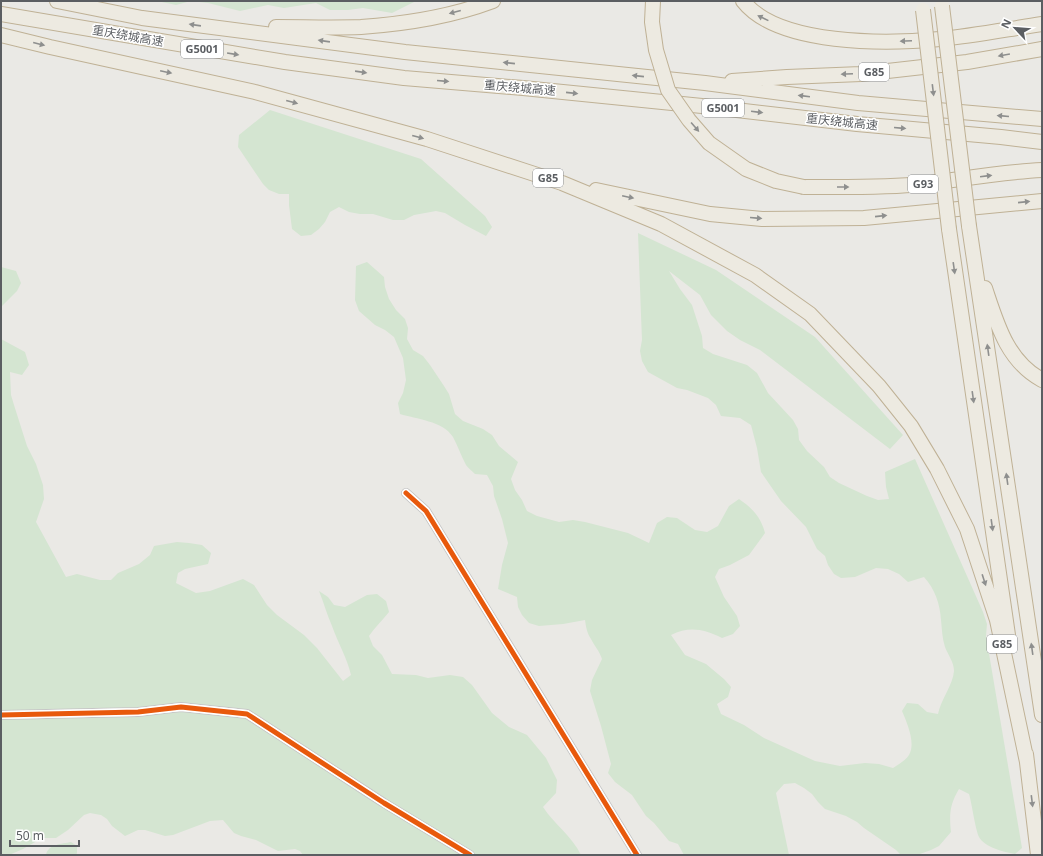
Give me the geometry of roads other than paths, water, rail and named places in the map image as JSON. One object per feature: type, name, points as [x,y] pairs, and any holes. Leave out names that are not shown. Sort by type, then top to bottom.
[{"type":"highway","name":"重庆绕城高速","points":[[57,1],[142,18],[405,52],[705,84],[858,103],[1042,119]]},
{"type":"highway","points":[[213,27],[361,27],[440,16],[493,1]]},
{"type":"highway","name":"G93","points":[[654,1],[652,22],[656,50],[668,90],[689,120],[709,143],[746,169],[776,181],[804,187],[868,187],[922,184],[1023,171],[1042,170]]},
{"type":"highway","points":[[743,1],[759,17],[788,29],[825,39],[872,42],[939,39],[1042,24]]},
{"type":"highway","points":[[922,4],[949,229],[1027,762]]},
{"type":"highway","points":[[941,4],[969,226],[1042,715]]},
{"type":"highway","name":"重庆绕城高速","points":[[1,14],[277,61],[404,78],[523,88],[1042,142]]},
{"type":"highway","name":"G85","points":[[1,34],[50,47],[255,92],[427,139],[562,183],[661,224],[755,275],[810,314],[879,386],[911,426],[937,469],[967,529],[997,620],[1027,762],[1038,855]]},
{"type":"highway","name":"G85","points":[[705,84],[787,77],[861,74],[967,62],[1042,49]]},
{"type":"highway","points":[[562,183],[710,214],[762,218],[864,218],[1042,201]]},
{"type":"highway","points":[[972,246],[996,322],[1012,356],[1032,375],[1042,380]]},
{"type":"street","points":[[406,493],[426,511],[637,855]]},
{"type":"street","points":[[1,714],[138,712],[181,707],[247,714],[384,803],[470,855]]}]
